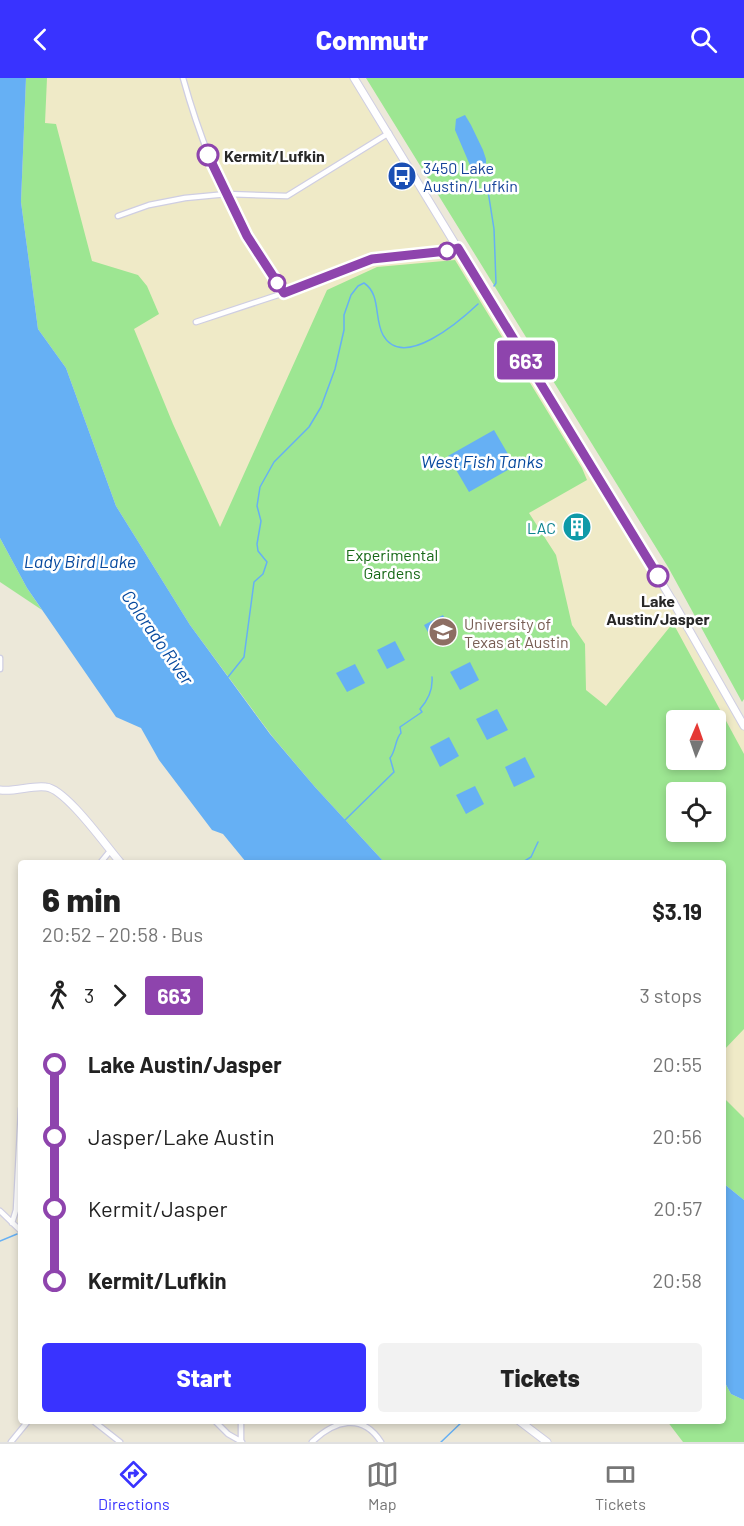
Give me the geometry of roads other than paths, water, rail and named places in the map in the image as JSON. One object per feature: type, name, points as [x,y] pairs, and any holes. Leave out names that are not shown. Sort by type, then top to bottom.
[{"type":"street","points":[[183,78],[208,155],[247,236],[284,293]]},
{"type":"street","points":[[354,78],[742,716],[744,726]]},
{"type":"street","points":[[118,216],[149,205],[227,194],[287,196],[389,133]]},
{"type":"street","points":[[196,322],[284,293],[372,259],[458,248]]},
{"type":"street","points":[[0,658],[0,669]]},
{"type":"street","points":[[0,790],[37,787],[54,789],[65,797],[118,860]]},
{"type":"street","points":[[102,860],[110,850]]},
{"type":"street","points":[[12,1223],[16,1210],[18,1170]]},
{"type":"street","points":[[0,1211],[18,1228]]},
{"type":"street","points":[[11,1442],[26,1424]]},
{"type":"street","points":[[97,1424],[120,1442]]},
{"type":"street","points":[[218,1424],[241,1442]]},
{"type":"street","points":[[241,1424],[241,1442]]},
{"type":"street","points":[[312,1442],[325,1430],[340,1424]]},
{"type":"street","points":[[359,1424],[371,1429],[381,1442]]},
{"type":"street","points":[[523,1424],[547,1442]]},
{"type":"water","name":"Lady Bird Lake","points":[[0,78],[26,78],[21,202],[38,329],[66,368],[116,506],[190,625],[270,734],[382,860],[244,860],[223,834],[212,830],[159,760],[141,728],[116,717],[27,588],[0,538]]},
{"type":"water","points":[[465,115],[486,159],[486,168],[480,172],[472,170],[455,130],[456,119]]},
{"type":"water","name":"West Fish Tanks","points":[[494,430],[515,466],[469,492],[448,456]]},
{"type":"water","points":[[443,615],[453,633],[434,643],[424,625]]},
{"type":"water","points":[[395,641],[405,660],[387,669],[377,650]]},
{"type":"water","points":[[470,662],[479,680],[460,690],[450,672]]},
{"type":"water","points":[[355,664],[365,683],[347,692],[336,673]]},
{"type":"water","points":[[497,709],[508,730],[487,740],[476,719]]},
{"type":"water","points":[[449,737],[459,756],[440,767],[430,747]]},
{"type":"water","points":[[525,757],[535,777],[514,787],[505,767]]},
{"type":"water","points":[[475,786],[484,804],[466,814],[456,795]]},
{"type":"water","points":[[726,1185],[744,1200],[744,1400],[731,1394],[726,1385]]},
{"type":"waterway","points":[[488,191],[494,229],[496,283],[494,286]]},
{"type":"waterway","points":[[228,677],[244,657],[254,582],[263,574],[267,562],[258,551],[257,544],[261,521],[257,506],[260,487],[274,462],[309,427],[321,407],[335,369],[344,330],[344,315],[351,295],[358,286],[364,283],[373,294],[383,335],[392,345],[404,348],[432,339],[459,321],[478,304]]},
{"type":"waterway","points":[[344,821],[394,772],[390,758],[401,733],[400,727],[422,712],[420,709],[429,694],[432,677]]},
{"type":"waterway","points":[[526,860],[531,857],[538,842]]},
{"type":"waterway","points":[[0,1241],[17,1234]]},
{"type":"waterway","points":[[441,1442],[460,1424]]},
{"type":"place","name":"Kermit/Lufkin","points":[[208,155]]},
{"type":"place","name":"3450 Lake Austin/Lufkin","points":[[402,176]]},
{"type":"place","name":"LAC","points":[[577,527]]},
{"type":"place","name":"Lake Austin/Jasper","points":[[658,576]]},
{"type":"place","name":"University of Texas at Austin","points":[[443,632]]},
{"type":"park label","name":"Experimental Gardens","points":[[392,563]]},
{"type":"water label","name":"Colorado River","points":[[158,637]]}]
